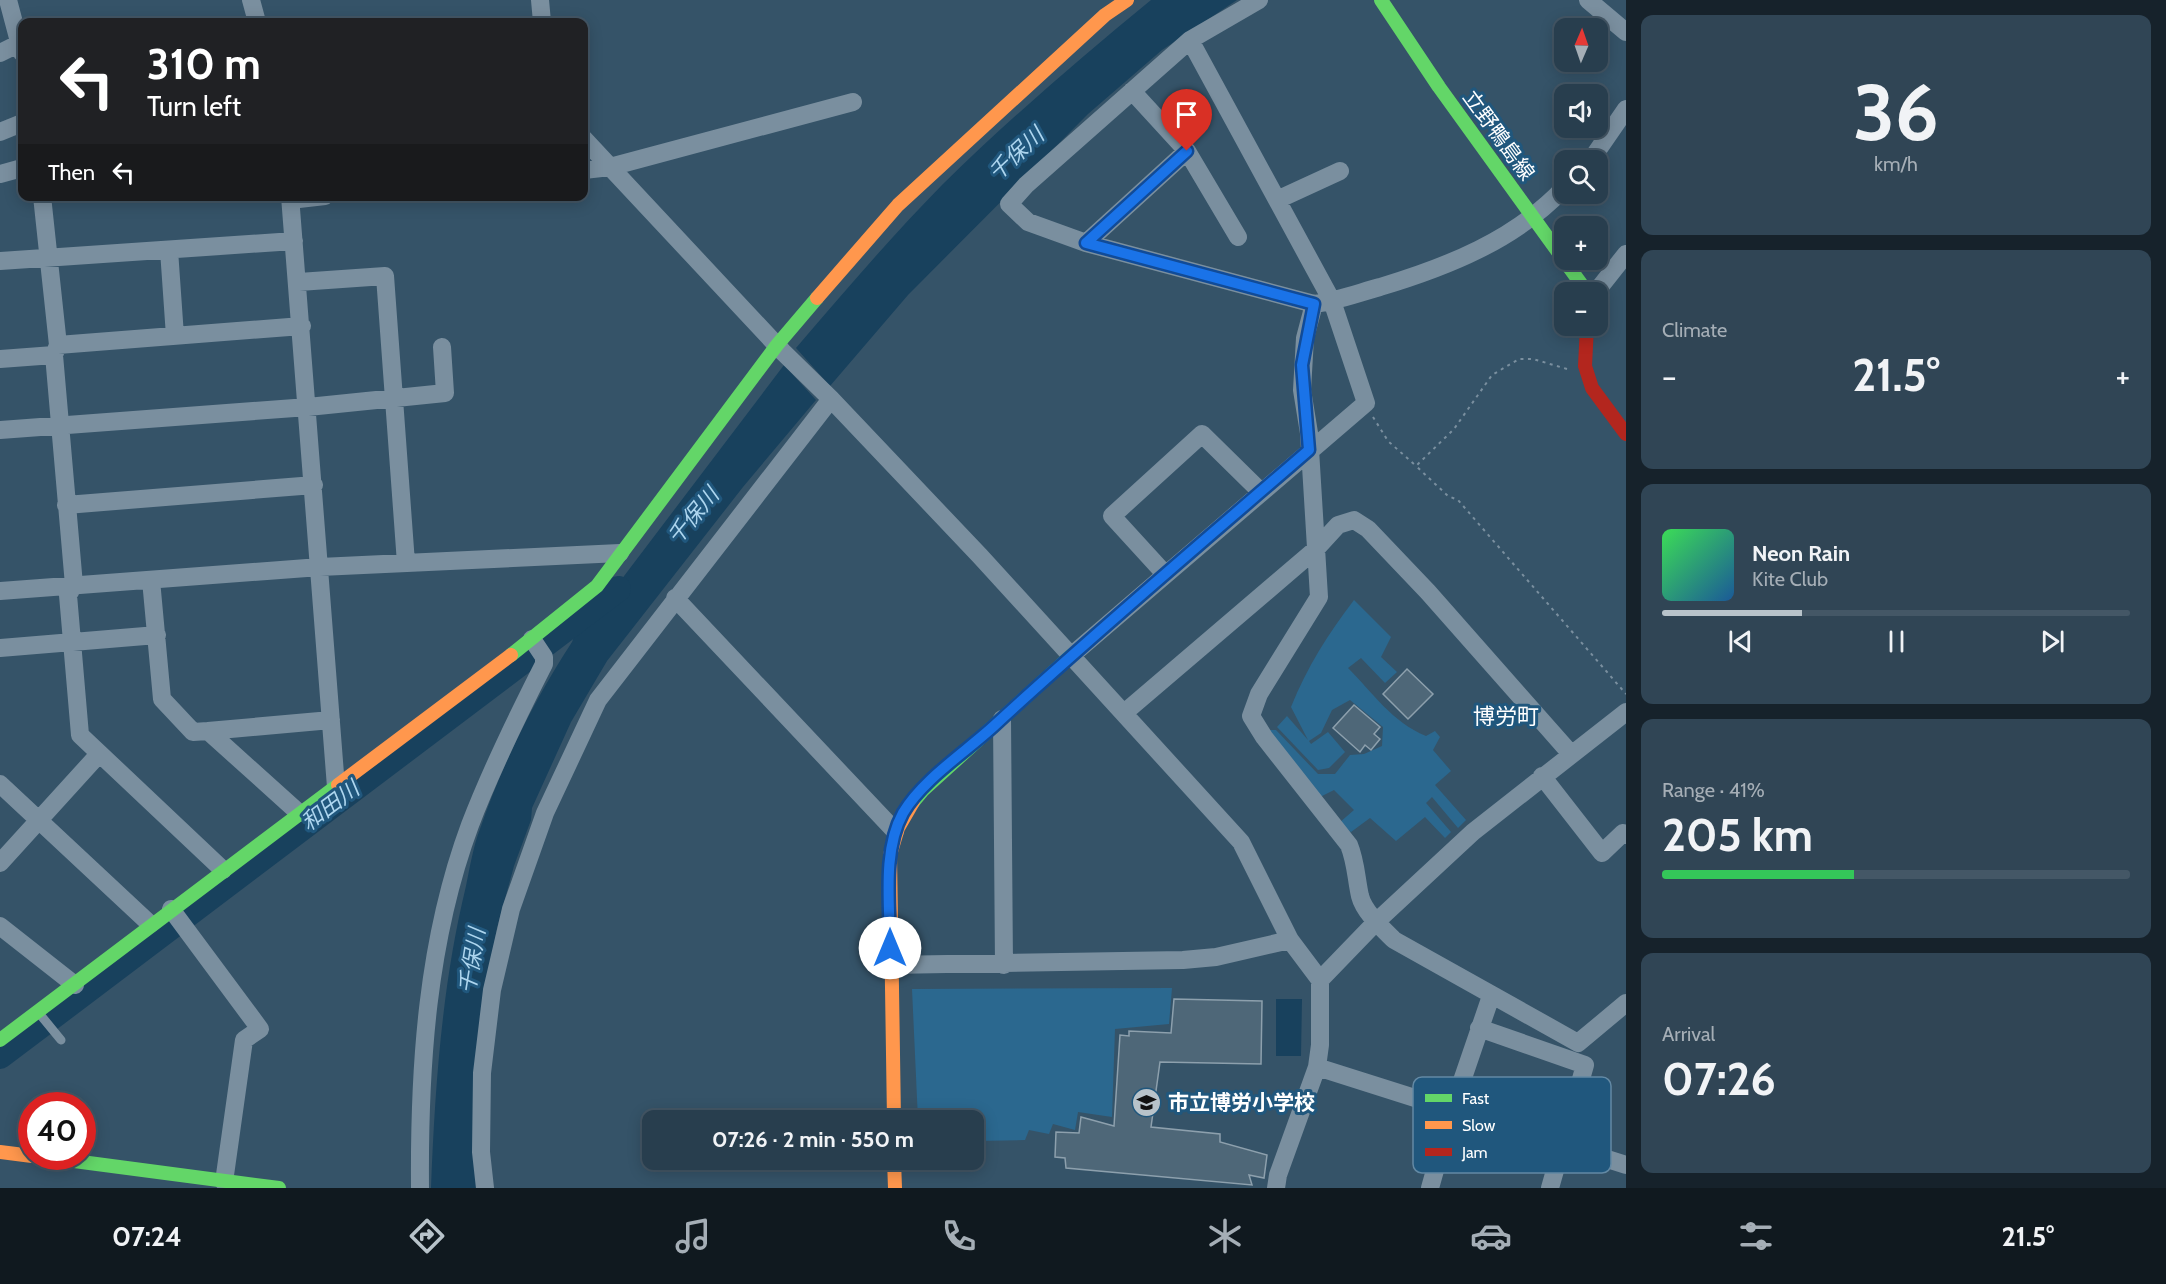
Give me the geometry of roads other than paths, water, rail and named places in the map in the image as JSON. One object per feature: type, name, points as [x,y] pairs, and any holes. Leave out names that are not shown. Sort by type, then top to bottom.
[{"type":"street","points":[[8,0],[18,35]]},
{"type":"street","points":[[251,0],[252,18]]},
{"type":"street","points":[[540,0],[542,18]]},
{"type":"street","points":[[0,1040],[40,1014],[150,924],[173,912],[223,870],[300,813],[537,646],[597,586],[620,553],[780,349],[898,205],[1105,15],[1126,0]]},
{"type":"street","points":[[1259,0],[1190,40],[1026,185],[1009,204],[1028,222],[1086,243],[1323,303],[1425,273],[1471,255],[1532,217],[1554,197]]},
{"type":"street","name":"立野鴨島線","points":[[1380,0],[1580,282]]},
{"type":"street","points":[[1588,0],[1626,32]]},
{"type":"street","points":[[894,1110],[890,855],[895,831],[904,812],[923,790],[1072,655],[1366,403],[1277,200],[1190,40]]},
{"type":"street","points":[[0,53],[18,47]]},
{"type":"street","points":[[1132,91],[1187,151],[1238,237]]},
{"type":"street","points":[[588,170],[610,167],[853,102]]},
{"type":"street","points":[[1599,150],[1626,109]]},
{"type":"street","points":[[0,132],[18,125]]},
{"type":"street","points":[[588,144],[1072,655],[1241,842],[1290,940],[1320,980],[1320,1045],[1317,1066],[1278,1175],[1276,1188]]},
{"type":"street","points":[[1086,243],[1187,151]]},
{"type":"street","points":[[0,174],[18,169]]},
{"type":"street","points":[[1277,200],[1340,171]]},
{"type":"street","points":[[43,201],[50,258],[66,505],[74,585],[69,595],[80,735],[223,870]]},
{"type":"street","points":[[290,201],[299,282],[336,787]]},
{"type":"street","points":[[0,261],[294,241]]},
{"type":"street","points":[[169,250],[175,336]]},
{"type":"street","points":[[1604,282],[1626,254]]},
{"type":"street","points":[[299,282],[385,276],[406,563]]},
{"type":"street","points":[[1323,303],[1302,365],[1319,597],[1259,694],[1251,716],[1264,737],[1350,845],[1357,865],[1360,897],[1377,922],[1394,940],[1578,1043],[1626,1003]]},
{"type":"street","points":[[0,359],[175,336],[302,326]]},
{"type":"street","points":[[1586,336],[1585,366],[1592,388],[1626,434]]},
{"type":"street","points":[[0,430],[308,407],[445,393],[442,347]]},
{"type":"street","points":[[485,1188],[481,1152],[482,1073],[492,990],[511,909],[545,813],[598,700],[829,397]]},
{"type":"street","points":[[1166,574],[1112,516],[1202,434],[1261,492]]},
{"type":"street","points":[[66,505],[314,485]]},
{"type":"street","points":[[1124,713],[1316,549],[1338,525],[1354,520],[1368,529],[1428,592],[1571,754]]},
{"type":"street","points":[[0,591],[320,567],[620,553]]},
{"type":"street","points":[[152,580],[162,699],[193,732],[331,720]]},
{"type":"street","points":[[675,598],[895,831]]},
{"type":"street","points":[[0,648],[157,635]]},
{"type":"street","points":[[420,1188],[419,1104],[432,972],[450,892],[470,826],[503,747],[544,664],[537,646]]},
{"type":"street","points":[[1320,980],[1377,922],[1473,832],[1626,712]]},
{"type":"street","points":[[1002,719],[1004,964]]},
{"type":"street","points":[[208,731],[300,813]]},
{"type":"street","points":[[0,863],[99,754]]},
{"type":"street","points":[[1542,776],[1602,853],[1623,833],[1626,835]]},
{"type":"street","points":[[0,784],[150,924]]},
{"type":"street","points":[[173,912],[260,1029],[244,1040],[224,1182]]},
{"type":"street","points":[[0,926],[75,985]]},
{"type":"street","points":[[890,965],[1216,957],[1290,940]]},
{"type":"street","points":[[1463,1077],[1491,996]]},
{"type":"street","points":[[1479,1028],[1585,1065],[1582,1077]]},
{"type":"street","points":[[1317,1066],[1413,1097]]},
{"type":"street","points":[[0,1152],[18,1154]]},
{"type":"street","points":[[1611,1160],[1626,1165]]},
{"type":"street","points":[[96,1164],[279,1188]]},
{"type":"street","points":[[894,1170],[895,1188]]},
{"type":"street","points":[[1430,1188],[1434,1173]]},
{"type":"street","points":[[1550,1188],[1555,1173]]},
{"type":"lane","points":[[40,1014],[61,1040]]},
{"type":"water","name":"千保川","points":[[1151,0],[1237,0],[1162,50],[1088,114],[908,295],[830,386],[796,348],[849,286],[942,185],[1044,90]]},
{"type":"water","name":"千保川","points":[[784,365],[816,400],[743,487],[607,661],[571,722],[532,808],[531,820],[514,866],[497,928],[486,988],[476,1188],[431,1188],[441,1036],[451,961],[474,850],[498,780],[532,709],[572,642],[574,637],[571,631],[589,613],[613,582],[618,584]]},
{"type":"water","points":[[1276,999],[1302,999],[1301,1056],[1276,1056]]},
{"type":"waterway","name":"和田川","points":[[0,1056],[618,589]]},
{"type":"place","name":"市立博労小学校","points":[[1147,1102]]},
{"type":"district","name":"博労町","points":[[1506,716]]}]
